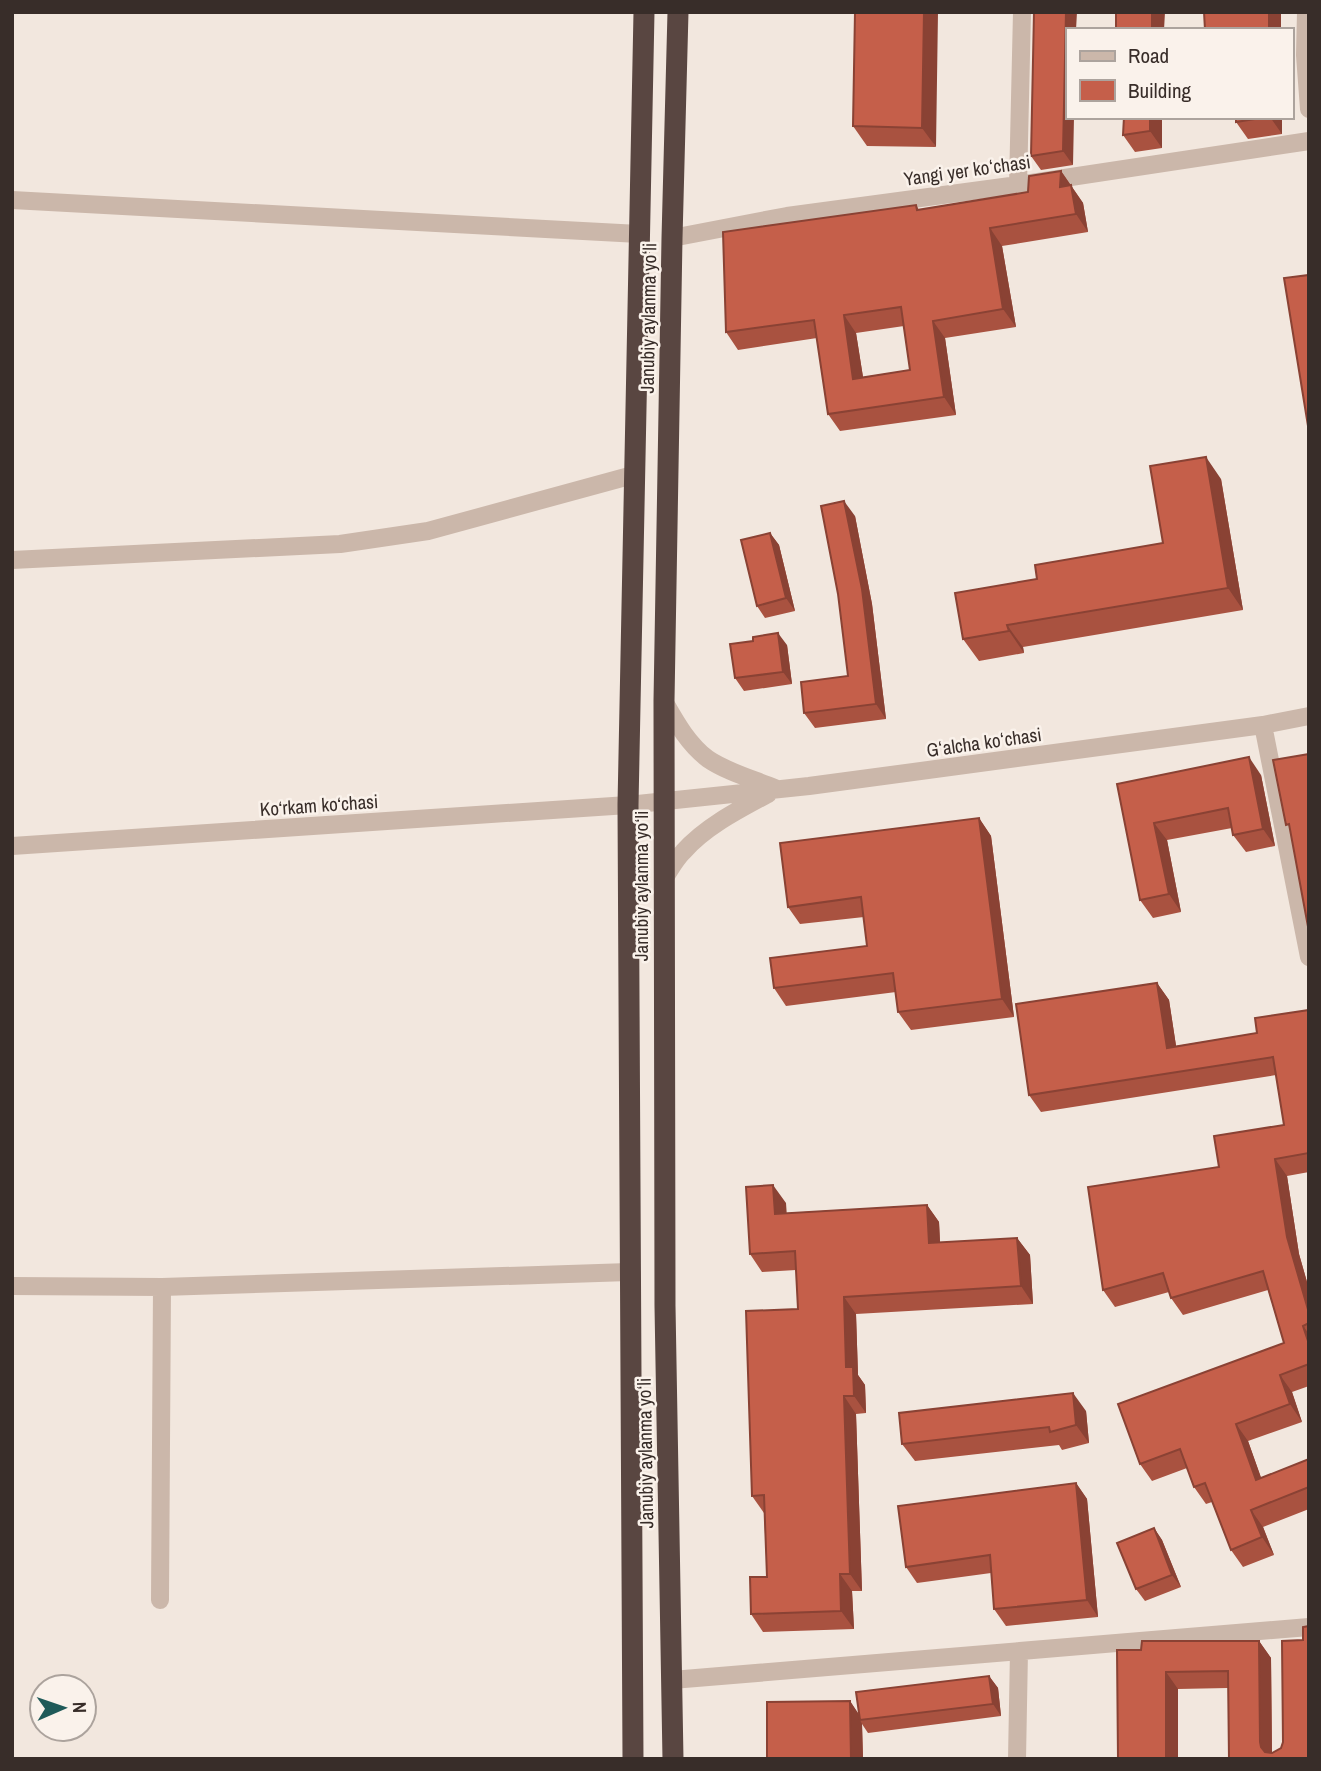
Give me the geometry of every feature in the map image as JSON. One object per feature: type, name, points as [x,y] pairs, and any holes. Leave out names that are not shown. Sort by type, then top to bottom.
[{"type":"highway","name":"Janubiy aylanma yoʻli","points":[[633,1759],[628,806],[644,12]]},
{"type":"highway","name":"Janubiy aylanma yoʻli","points":[[673,1759],[665,1306],[664,701],[678,12]]},
{"type":"street","points":[[1018,185],[1022,12]]},
{"type":"street","points":[[1306,12],[1305,55],[1309,109]]},
{"type":"street","name":"Yangi yer koʻchasi","points":[[672,238],[787,216],[1018,185],[1309,141]]},
{"type":"street","points":[[12,200],[639,234]]},
{"type":"street","points":[[12,560],[340,544],[387,538],[428,531],[634,475]]},
{"type":"street","points":[[664,701],[681,731],[708,758],[778,790]]},
{"type":"street","name":"Gʻalcha koʻchasi","points":[[664,802],[778,790],[1263,725],[1309,716]]},
{"type":"street","points":[[1263,725],[1309,957]]},
{"type":"street","points":[[664,879],[681,853],[705,832],[742,808],[778,790]]},
{"type":"street","name":"Ko‘rkam ko‘chasi","points":[[12,846],[664,802]]},
{"type":"street","points":[[12,1286],[162,1287],[629,1272]]},
{"type":"street","points":[[160,1601],[162,1287]]},
{"type":"street","points":[[673,1680],[1019,1651],[1282,1634],[1309,1626]]},
{"type":"street","points":[[1017,1759],[1019,1651]]},
{"type":"building","points":[[855,12],[924,12],[922,128],[853,126]]},
{"type":"building","points":[[1034,12],[1066,12],[1063,151],[1031,156]]},
{"type":"building","points":[[1116,12],[1152,12],[1152,28],[1116,28]]},
{"type":"building","points":[[1204,12],[1269,12],[1269,28],[1205,28]]},
{"type":"building","points":[[1124,119],[1150,119],[1150,131],[1123,135]]},
{"type":"building","points":[[1061,171],[1060,187],[1071,185],[1076,214],[990,228],[1003,309],[933,321],[944,397],[828,414],[814,320],[726,332],[723,232],[916,205],[917,210],[1028,192],[1029,176]],"holes":[[[901,307],[910,370],[853,379],[844,315]]]},
{"type":"building","points":[[1309,275],[1309,432],[1284,278]]},
{"type":"building","points":[[1206,457],[1228,588],[1007,625],[1009,631],[963,639],[955,593],[1037,579],[1035,565],[1163,543],[1150,466]]},
{"type":"building","points":[[844,501],[862,589],[876,704],[804,713],[801,682],[848,676],[838,594],[821,506]]},
{"type":"building","points":[[770,533],[786,598],[757,606],[741,540]]},
{"type":"building","points":[[778,633],[783,672],[735,678],[730,644],[753,641],[753,637]]},
{"type":"building","points":[[1309,754],[1309,932],[1289,824],[1286,825],[1273,760]]},
{"type":"building","points":[[1249,757],[1263,829],[1233,835],[1228,808],[1154,823],[1169,894],[1140,900],[1117,784]]},
{"type":"building","points":[[979,818],[1002,999],[898,1012],[893,973],[774,988],[770,958],[867,946],[861,897],[788,907],[780,843]]},
{"type":"building","points":[[1157,983],[1167,1048],[1257,1033],[1255,1018],[1309,1010],[1309,1153],[1275,1159],[1287,1237],[1309,1313],[1309,1323],[1303,1326],[1309,1344],[1309,1364],[1280,1375],[1290,1404],[1236,1424],[1256,1480],[1309,1459],[1309,1487],[1251,1510],[1262,1537],[1231,1550],[1205,1483],[1194,1487],[1180,1449],[1140,1464],[1118,1404],[1284,1343],[1263,1271],[1171,1298],[1163,1273],[1103,1290],[1088,1187],[1219,1167],[1214,1136],[1284,1125],[1273,1057],[1029,1095],[1016,1004]]},
{"type":"building","points":[[773,1185],[775,1214],[927,1205],[929,1243],[1017,1238],[1021,1286],[844,1297],[846,1367],[853,1367],[854,1396],[844,1396],[850,1574],[840,1574],[841,1611],[751,1614],[750,1577],[767,1577],[764,1495],[752,1496],[746,1311],[798,1309],[795,1251],[750,1254],[746,1187]]},
{"type":"building","points":[[1073,1393],[1076,1425],[1050,1432],[1049,1427],[902,1444],[899,1413]]},
{"type":"building","points":[[1076,1483],[1087,1600],[994,1609],[990,1555],[906,1567],[898,1506]]},
{"type":"building","points":[[1154,1528],[1172,1575],[1136,1589],[1117,1543]]},
{"type":"building","points":[[1309,1626],[1309,1759],[1229,1759],[1228,1671],[1166,1672],[1166,1759],[1118,1759],[1117,1650],[1141,1650],[1142,1641],[1259,1641],[1260,1742],[1265,1752],[1272,1753],[1281,1748],[1283,1742],[1282,1641],[1303,1640],[1303,1627]]},
{"type":"building","points":[[989,1676],[993,1704],[860,1720],[856,1692]]},
{"type":"building","points":[[850,1701],[851,1759],[767,1759],[767,1702]]}]
